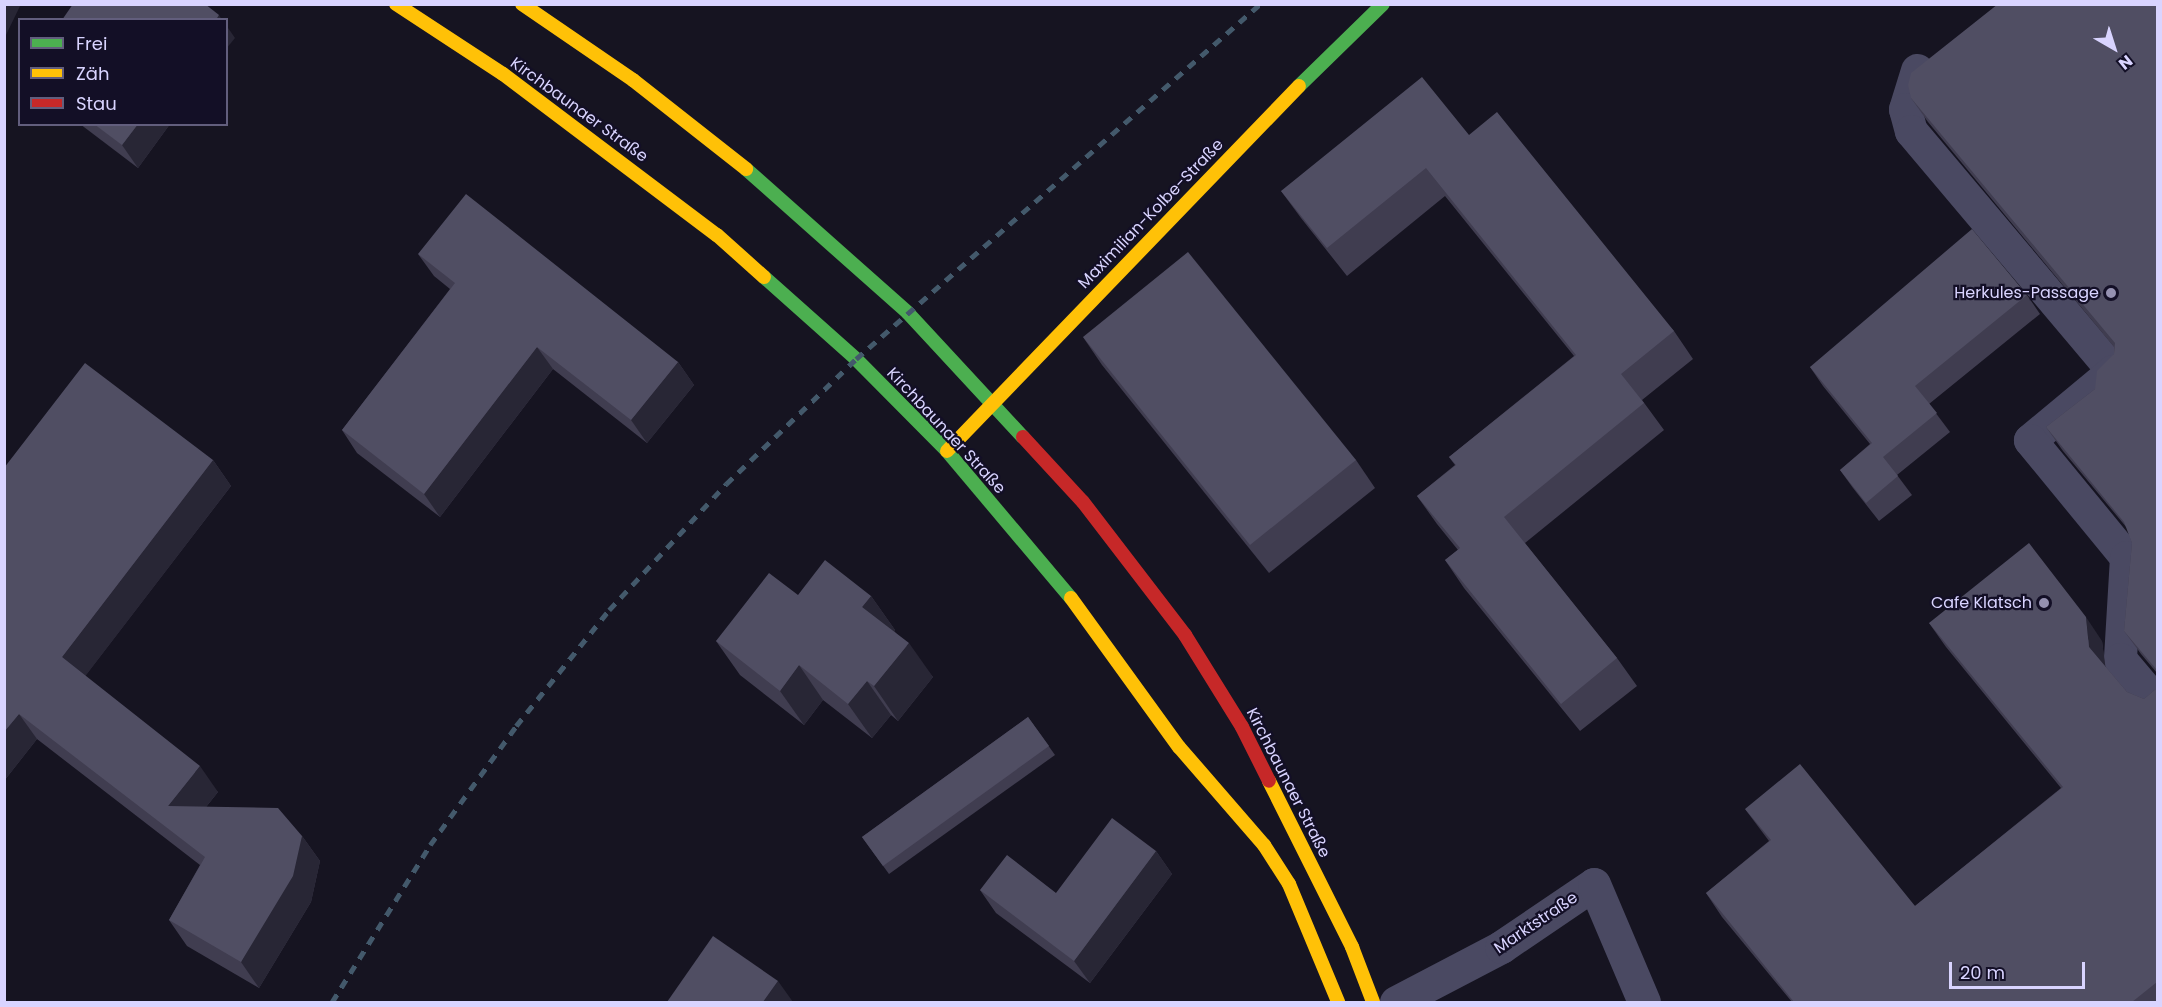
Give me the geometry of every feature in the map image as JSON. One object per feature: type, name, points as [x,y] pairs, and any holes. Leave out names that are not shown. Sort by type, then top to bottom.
[{"type":"street","name":"Kirchbaunaer Straße","points":[[396,4],[503,74],[717,235],[855,359],[947,451],[1049,568],[1179,747],[1264,845],[1289,884],[1338,1002]]},
{"type":"street","name":"Kirchbaunaer Straße","points":[[522,4],[633,80],[769,187],[908,313],[993,400],[1083,502],[1185,635],[1242,727],[1352,946],[1373,1002]]},
{"type":"street","name":"Maximilian-Kolbe-Straße","points":[[947,451],[993,400],[1278,106],[1383,4]]},
{"type":"street","points":[[1917,70],[1905,109],[1911,131],[2113,371],[2030,440],[2126,557],[2120,659],[2157,704]]},
{"type":"street","name":"Marktstraße","points":[[1396,1002],[1501,947],[1594,884],[1644,1002]]},
{"type":"building","points":[[73,4],[205,4],[219,15],[217,18],[63,18]]},
{"type":"building","name":"Herkules-Passage","points":[[1998,4],[2157,4],[2157,679],[2156,669],[2124,631],[2132,543],[2124,522],[2046,427],[2095,389],[2097,371],[2114,354],[2115,343],[1911,98],[1908,85],[1911,73]]},
{"type":"building","points":[[1422,77],[1469,135],[1497,112],[1674,331],[1621,374],[1644,403],[1504,517],[1617,658],[1561,704],[1445,560],[1460,548],[1417,496],[1456,465],[1449,457],[1576,355],[1426,168],[1327,248],[1281,191]]},
{"type":"building","points":[[97,126],[136,126],[122,145]]},
{"type":"building","points":[[466,194],[678,362],[631,420],[537,347],[424,494],[342,430],[455,283],[418,254]]},
{"type":"building","points":[[1972,229],[2027,295],[1915,386],[1937,413],[1883,457],[1898,476],[1866,503],[1840,470],[1872,443],[1810,367]]},
{"type":"building","points":[[1188,252],[1356,460],[1250,545],[1083,337]]},
{"type":"building","points":[[85,363],[213,460],[62,657],[200,766],[168,806],[278,808],[302,836],[293,876],[241,962],[169,920],[205,857],[19,714],[4,732],[4,468]]},
{"type":"building","points":[[2029,543],[2086,617],[2089,647],[2127,692],[2144,699],[2157,688],[2157,982],[2132,1002],[1794,1002],[1706,893],[1771,840],[1745,809],[1800,764],[1915,906],[2063,787],[1929,623]]},
{"type":"building","points":[[825,560],[871,596],[862,607],[909,643],[874,686],[867,681],[848,704],[799,665],[780,691],[716,641],[769,573],[798,595]]},
{"type":"building","points":[[1028,717],[1049,746],[883,866],[862,837]]},
{"type":"building","points":[[1112,818],[1156,851],[1074,961],[980,890],[1007,855],[1056,893]]},
{"type":"building","points":[[713,936],[778,981],[763,1002],[667,1002]]},
{"type":"railway","points":[[332,1002],[430,845],[516,726],[609,610],[726,484],[856,359],[1260,4]]},
{"type":"traffic: fast","points":[[1299,86],[1383,4]]},
{"type":"traffic: fast","points":[[746,169],[908,313],[1023,437]]},
{"type":"traffic: fast","points":[[764,277],[856,359],[947,451],[1071,598]]},
{"type":"traffic: slow","points":[[396,4],[503,74],[717,235],[764,277]]},
{"type":"traffic: slow","points":[[522,4],[633,80],[746,169]]},
{"type":"traffic: slow","points":[[947,451],[1299,86]]},
{"type":"traffic: slow","points":[[1071,598],[1179,747],[1264,845],[1289,884],[1338,1002]]},
{"type":"traffic: slow","points":[[1269,781],[1352,947],[1373,1002]]},
{"type":"traffic: jam","points":[[1023,437],[1083,502],[1185,635],[1242,727],[1269,781]]},
{"type":"place","name":"Herkules-Passage","points":[[2111,293]]},
{"type":"place","name":"Cafe Klatsch","points":[[2044,603]]}]
